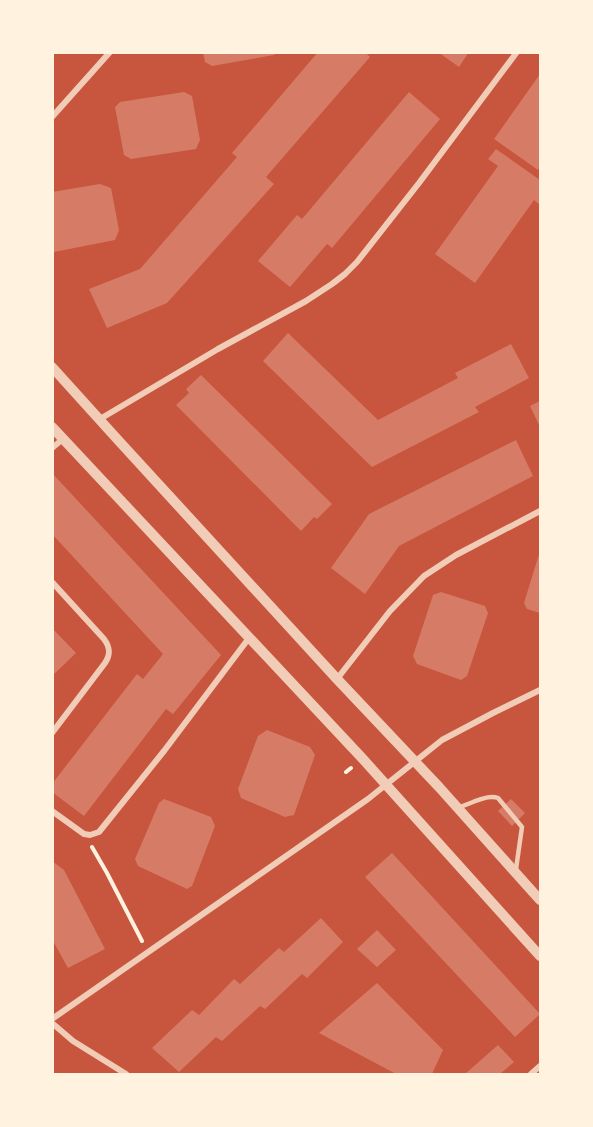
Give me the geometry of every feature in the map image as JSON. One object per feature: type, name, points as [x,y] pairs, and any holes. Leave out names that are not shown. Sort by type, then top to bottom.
[{"type":"street","points":[[52,117],[110,52]]},
{"type":"street","points":[[100,419],[218,349],[306,302],[345,274],[419,183],[517,52]]},
{"type":"street","points":[[52,367],[540,900]]},
{"type":"street","points":[[52,427],[362,758],[540,956]]},
{"type":"street","points":[[52,448],[63,439]]},
{"type":"street","points":[[337,679],[394,606],[424,576],[456,555],[540,511]]},
{"type":"street","points":[[52,582],[104,639],[110,650],[105,663],[52,733]]},
{"type":"street","points":[[52,811],[84,834],[99,832],[164,752],[249,638]]},
{"type":"street","points":[[126,1074],[73,1041],[52,1021],[386,786],[442,740],[540,690]]},
{"type":"street","points":[[531,1074],[540,1066]]},
{"type":"lane","points":[[458,808],[492,796],[498,798],[522,827],[516,872]]},
{"type":"path","points":[[346,772],[351,768]]},
{"type":"path","points":[[84,834],[148,953]]},
{"type":"building","points":[[203,52],[276,52],[274,55],[212,66],[205,62]]},
{"type":"building","points":[[318,52],[365,52],[370,57],[266,177],[274,184],[167,303],[107,328],[89,289],[140,269],[237,157],[232,153]]},
{"type":"building","points":[[438,52],[469,52],[459,67]]},
{"type":"building","points":[[540,74],[540,166],[538,170],[494,139]]},
{"type":"building","points":[[184,92],[192,96],[200,140],[196,149],[131,159],[124,155],[115,107],[120,102]]},
{"type":"building","points":[[409,92],[440,119],[332,248],[327,244],[290,287],[258,261],[297,215],[302,219]]},
{"type":"building","points":[[496,149],[540,180],[540,205],[534,200],[475,283],[435,254],[498,166],[488,159]]},
{"type":"building","points":[[100,184],[111,188],[119,230],[115,240],[52,251],[52,192]]},
{"type":"building","points":[[288,333],[378,420],[458,378],[455,373],[511,344],[529,378],[475,407],[479,412],[372,467],[263,361]]},
{"type":"building","points":[[201,375],[332,504],[317,519],[314,517],[301,531],[176,405],[189,393],[186,389]]},
{"type":"building","points":[[540,401],[540,427],[530,406]]},
{"type":"building","points":[[516,440],[533,476],[399,546],[365,594],[331,568],[369,514]]},
{"type":"building","points":[[52,473],[221,655],[173,714],[166,709],[84,816],[52,792],[52,784],[137,674],[143,679],[163,654],[52,534]]},
{"type":"building","points":[[540,551],[540,613],[527,609],[524,603]]},
{"type":"building","points":[[441,592],[485,606],[488,613],[467,676],[461,680],[417,664],[413,656],[433,595]]},
{"type":"building","points":[[52,628],[76,653],[52,676]]},
{"type":"building","points":[[267,730],[310,747],[315,755],[294,815],[285,817],[241,798],[238,789],[258,736]]},
{"type":"building","points":[[164,799],[211,817],[215,826],[192,886],[187,889],[138,866],[135,859],[159,803]]},
{"type":"building","points":[[511,799],[525,813],[512,826],[498,811]]},
{"type":"building","points":[[392,853],[540,1014],[515,1037],[365,877]]},
{"type":"building","points":[[52,861],[64,870],[105,949],[68,968],[52,939]]},
{"type":"building","points":[[321,918],[343,942],[307,978],[302,974],[265,1009],[260,1006],[222,1041],[216,1037],[179,1072],[152,1048],[192,1010],[199,1015],[234,979],[240,984],[279,948],[284,952]]},
{"type":"building","points":[[377,930],[396,950],[377,967],[357,949]]},
{"type":"building","points":[[377,983],[443,1050],[432,1074],[396,1074],[319,1033]]},
{"type":"building","points":[[498,1045],[514,1062],[500,1074],[465,1074]]}]
